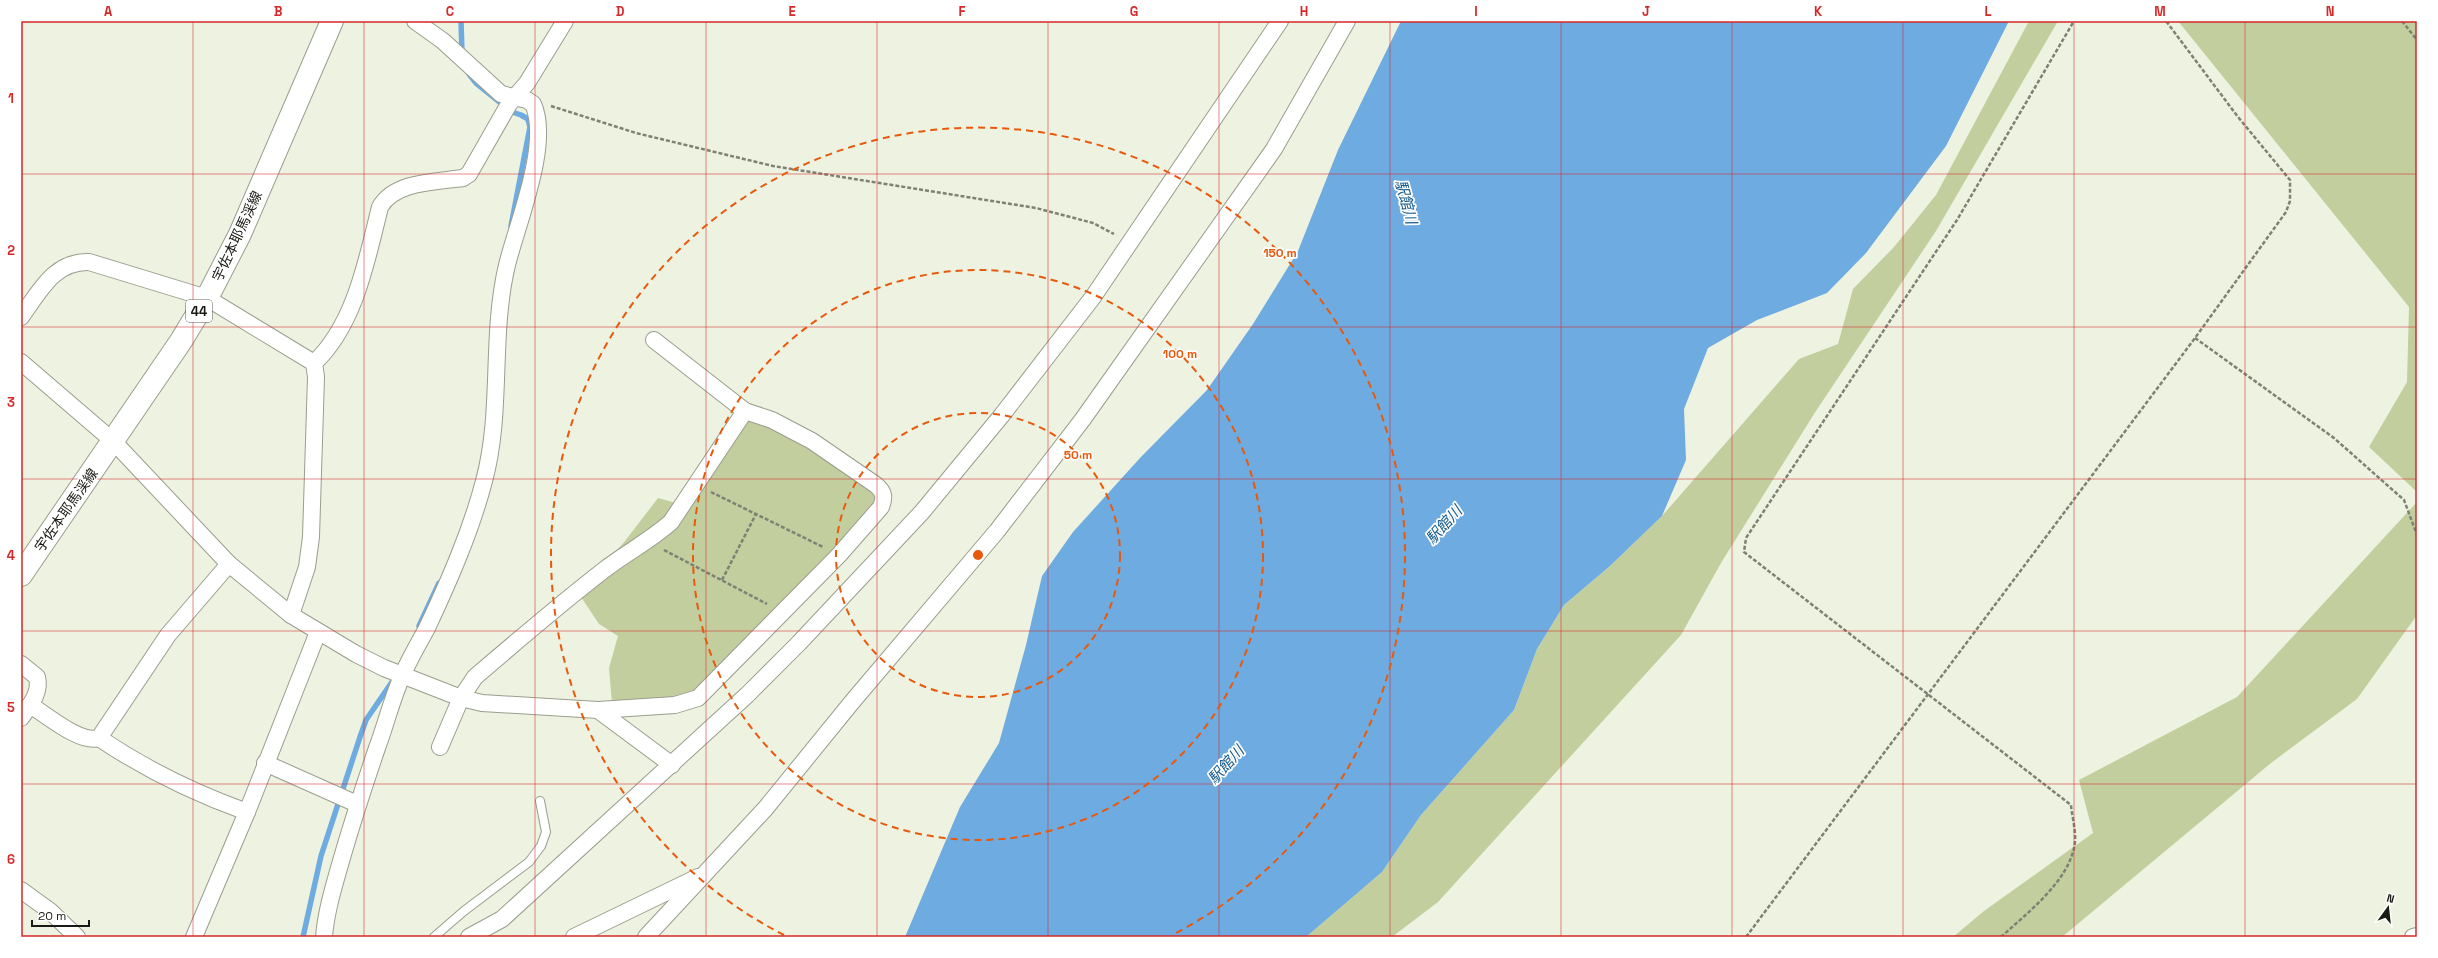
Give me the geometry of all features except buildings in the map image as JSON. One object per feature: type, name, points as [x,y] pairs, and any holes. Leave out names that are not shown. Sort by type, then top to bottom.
[{"type":"main road","name":"宇佐本耶馬渓線","points":[[21,575],[181,341],[207,298],[240,234],[332,21]]},
{"type":"street","points":[[324,937],[331,898],[357,804],[402,675],[427,627],[454,564],[484,482],[491,452],[495,413],[496,341],[500,300],[506,267],[538,146],[539,122],[534,104],[527,100],[501,94],[443,41],[415,21]]},
{"type":"street","points":[[314,363],[326,352],[354,299],[380,207],[386,197],[406,188],[463,178],[469,174],[514,98],[527,83],[565,21]]},
{"type":"street","points":[[469,937],[502,919],[672,765],[799,643],[922,512],[1049,356],[1093,297],[1280,21]]},
{"type":"street","points":[[646,937],[765,809],[852,702],[997,531],[1083,419],[1274,150],[1347,21]]},
{"type":"street","points":[[21,317],[51,276],[60,268],[79,261],[105,266],[207,298],[314,363]]},
{"type":"street","points":[[21,362],[113,441],[229,564],[291,615],[318,632],[356,654],[402,675],[461,698],[503,705],[598,710],[675,705],[693,701],[704,694],[839,555],[881,507],[885,498],[882,490],[812,441],[772,420],[745,410],[654,340]]},
{"type":"street","points":[[291,615],[307,567],[311,537],[316,377],[314,363]]},
{"type":"street","points":[[440,747],[461,698],[474,677],[567,599],[671,522],[745,410]]},
{"type":"street","points":[[99,738],[168,635],[229,564]]},
{"type":"street","points":[[194,937],[247,812],[265,763],[318,632]]},
{"type":"street","points":[[21,664],[37,677],[37,692],[21,718]]},
{"type":"street","points":[[30,705],[77,735],[93,739],[99,738],[158,774],[211,799],[247,812]]},
{"type":"street","points":[[598,710],[672,765]]},
{"type":"street","points":[[265,763],[357,804]]},
{"type":"street","points":[[574,937],[706,873]]},
{"type":"street","points":[[21,890],[50,912],[77,937]]},
{"type":"street","points":[[2413,937],[2417,936]]},
{"type":"lane","points":[[434,937],[464,911],[528,862],[541,846],[546,832],[540,801]]},
{"type":"path","points":[[2001,937],[2046,895],[2070,863],[2075,841],[2071,805],[1744,552],[1746,538],[1956,220],[2074,21]]},
{"type":"path","points":[[1746,937],[2195,338],[2286,212],[2290,201],[2290,180],[2238,117],[2166,21]]},
{"type":"path","points":[[2402,21],[2417,40]]},
{"type":"path","points":[[534,104],[542,103],[636,133],[772,166],[1036,208],[1093,223],[1130,241]]},
{"type":"path","points":[[2195,338],[2334,438],[2404,500],[2416,535]]},
{"type":"path","points":[[696,485],[839,555]]},
{"type":"path","points":[[722,580],[756,514]]},
{"type":"path","points":[[645,541],[784,612]]},
{"type":"green space","points":[[2029,21],[2058,21],[1936,231],[1814,414],[1721,563],[1681,635],[1438,902],[1392,937],[1306,937],[1382,872],[1421,815],[1514,710],[1537,649],[1564,605],[1610,566],[1662,516],[1799,359],[1838,344],[1853,289],[1894,247],[1936,195]]},
{"type":"green space","points":[[2178,21],[2417,21],[2417,492],[2369,447],[2407,382],[2409,307]]},
{"type":"green space","points":[[756,419],[837,463],[876,496],[875,506],[693,695],[612,703],[609,668],[618,636],[599,624],[579,594],[625,541],[658,498],[676,503],[744,421]]},
{"type":"green space","points":[[2417,502],[2417,615],[2357,699],[2271,763],[2062,937],[1953,937],[1984,911],[2093,833],[2079,780],[2237,697]]},
{"type":"water","name":"駅館川","points":[[1401,21],[2009,21],[1946,146],[1866,253],[1827,293],[1757,320],[1708,348],[1684,409],[1686,460],[1662,516],[1610,566],[1564,605],[1537,649],[1514,710],[1421,815],[1382,872],[1306,937],[905,937],[960,807],[999,743],[1026,645],[1042,576],[1073,532],[1140,458],[1207,390],[1253,324],[1298,251],[1338,150]]},
{"type":"waterway","points":[[461,21],[462,53]]},
{"type":"waterway","points":[[469,74],[476,83],[512,112],[528,119],[530,127],[511,226]]},
{"type":"waterway","points":[[419,626],[439,583]]},
{"type":"waterway","points":[[303,937],[321,856],[360,737],[366,720],[394,679]]}]
